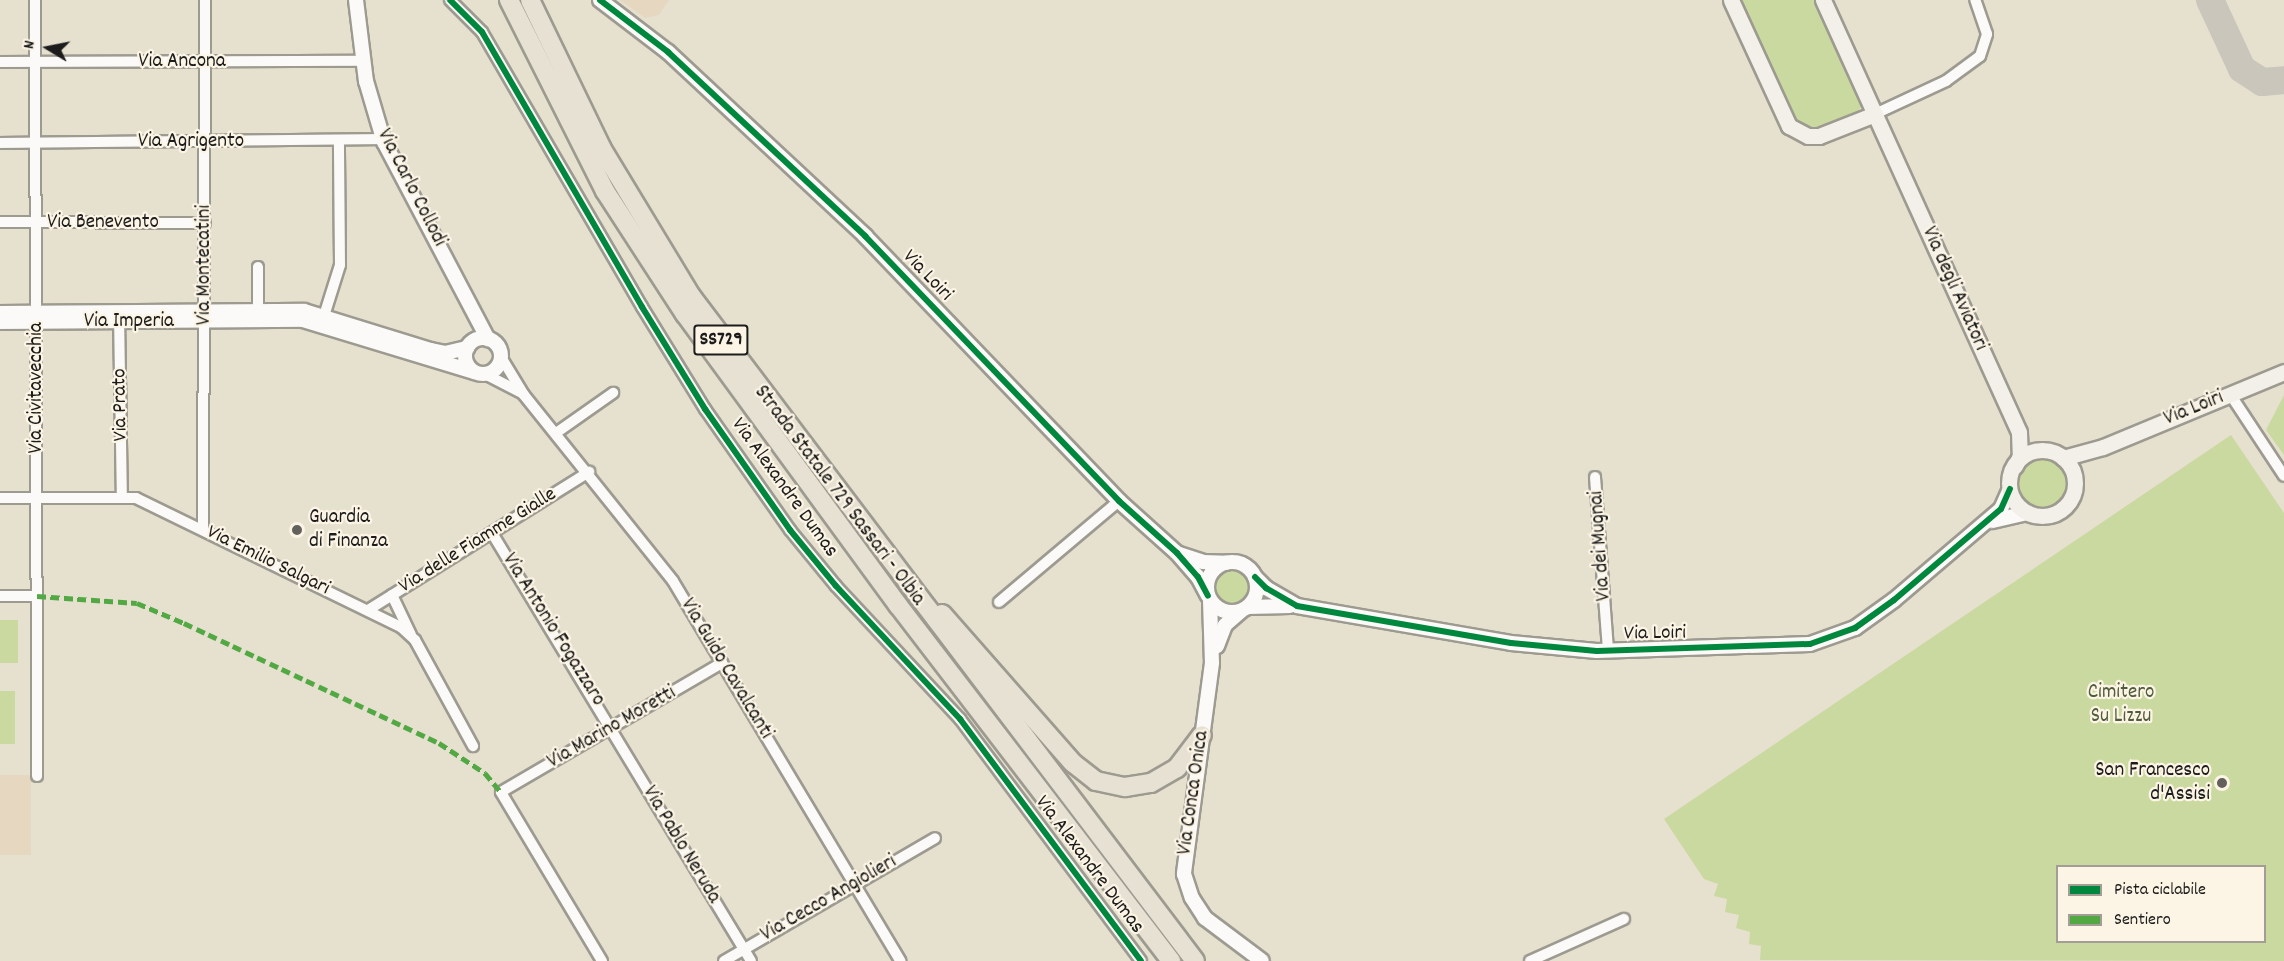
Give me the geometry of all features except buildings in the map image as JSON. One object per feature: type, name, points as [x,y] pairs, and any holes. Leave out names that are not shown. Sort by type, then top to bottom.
[{"type":"highway","name":"Strada Statale 729 Sassari - Olbia","points":[[509,0],[600,181],[685,314],[898,605],[1171,961]]},
{"type":"highway","name":"Strada Statale 729 Sassari - Olbia","points":[[530,0],[558,63],[602,148],[691,296],[1195,961]]},
{"type":"highway","points":[[540,0],[558,63]]},
{"type":"highway","points":[[858,519],[1085,774],[1125,787],[1151,783],[1177,768],[1202,735]]},
{"type":"main road","points":[[1731,0],[1789,126],[1808,136],[1819,136],[1875,114]]},
{"type":"main road","name":"Via degli Aviatori","points":[[1823,0],[2019,432],[2020,456],[2015,466]]},
{"type":"main road","name":"Via Loiri","points":[[2063,458],[2103,447],[2284,372]]},
{"type":"main road","points":[[2019,432],[2039,451],[2063,458],[2074,476],[2075,488],[2063,509],[2052,515],[2028,513],[2013,499],[2010,489],[2015,466],[2039,451]]},
{"type":"main road","points":[[2074,476],[2103,447]]},
{"type":"street","name":"Via Civitavecchia","points":[[35,0],[38,223],[37,776]]},
{"type":"street","name":"Via Montecatini","points":[[203,529],[206,317],[205,0]]},
{"type":"street","name":"Via Carlo Collodi","points":[[356,0],[363,61],[383,138],[470,300],[488,339]]},
{"type":"street","name":"Via Alexandre Dumas","points":[[450,0],[482,32],[642,307],[705,409],[790,530],[836,586],[953,710],[1141,961]]},
{"type":"street","name":"Via Loiri","points":[[600,0],[689,70],[865,236],[1119,501],[1177,553],[1198,577],[1209,598]]},
{"type":"street","points":[[1875,114],[1946,81],[1980,56],[1988,33],[1975,0]]},
{"type":"street","name":"Via Ancona","points":[[0,62],[363,61]]},
{"type":"street","name":"Via Agrigento","points":[[0,143],[205,143],[383,138]]},
{"type":"street","points":[[324,316],[340,264],[339,140]]},
{"type":"street","name":"Via Benevento","points":[[0,222],[206,223]]},
{"type":"street","points":[[258,267],[258,316]]},
{"type":"street","name":"Via Carlo Collodi","points":[[469,345],[476,333],[470,300]]},
{"type":"street","name":"Via Imperia","points":[[0,313],[38,316],[206,317],[258,316],[304,311],[445,353],[469,345]]},
{"type":"street","name":"Via Imperia","points":[[0,322],[38,316]]},
{"type":"street","name":"Via Imperia","points":[[258,316],[303,320],[480,373]]},
{"type":"street","name":"Via Prato","points":[[119,317],[122,496]]},
{"type":"street","points":[[488,339],[498,346],[501,357],[494,370],[480,373],[465,358],[469,345],[488,339]]},
{"type":"street","name":"Via Guido Cavalcanti","points":[[501,357],[524,395],[589,472],[673,580],[900,961]]},
{"type":"street","name":"Via Guido Cavalcanti","points":[[480,373],[524,395]]},
{"type":"street","points":[[556,433],[613,393]]},
{"type":"street","points":[[2230,394],[2284,476]]},
{"type":"street","name":"Via delle Fiamme Gialle","points":[[368,610],[589,472]]},
{"type":"street","name":"Via dei Mugnai","points":[[1595,477],[1608,651]]},
{"type":"street","name":"Via Loiri","points":[[1255,577],[1276,595],[1297,606],[1464,635],[1608,651],[1763,649],[1832,638],[1894,600],[1985,524],[2007,501],[2010,489]]},
{"type":"street","name":"Via Emilio Salgari","points":[[0,498],[122,496],[151,503],[368,610],[411,635]]},
{"type":"street","points":[[999,602],[1119,501]]},
{"type":"street","name":"Via Loiri","points":[[1985,524],[1999,517],[2028,513]]},
{"type":"street","name":"Via Antonio Fogazzaro","points":[[492,533],[612,728]]},
{"type":"street","name":"Via Loiri","points":[[1177,553],[1203,562],[1226,563]]},
{"type":"street","points":[[1244,609],[1256,594],[1255,577],[1243,564],[1226,563],[1212,572],[1209,598],[1225,612],[1297,606]]},
{"type":"street","points":[[392,595],[411,635],[473,746]]},
{"type":"street","points":[[0,596],[37,596]]},
{"type":"street","name":"Via Conca Onica","points":[[1209,598],[1212,663],[1185,843],[1187,887],[1205,918],[1262,961]]},
{"type":"street","name":"Via Conca Onica","points":[[1212,663],[1226,625],[1244,609]]},
{"type":"street","name":"Via Marino Moretti","points":[[602,961],[501,792],[722,663]]},
{"type":"street","name":"Via Pablo Neruda","points":[[612,728],[751,961]]},
{"type":"street","name":"Via Cecco Angiolieri","points":[[724,961],[935,837]]},
{"type":"street","points":[[1530,961],[1624,919]]},
{"type":"shaded area","points":[[620,0],[669,0],[659,15],[645,18]]},
{"type":"shaded area","points":[[0,775],[31,775],[31,855],[0,855]]},
{"type":"green space","points":[[1739,0],[1814,0],[1862,105],[1857,114],[1823,128],[1807,128],[1795,121]]},
{"type":"green space","points":[[2284,395],[2284,455],[2266,430]]},
{"type":"green space","name":"Cimitero Su Lizzu","points":[[2231,435],[2284,513],[2284,961],[1760,960],[1761,946],[1749,944],[1750,932],[1736,928],[1739,915],[1725,912],[1727,899],[1714,896],[1718,884],[1704,879],[1664,819]]},
{"type":"green space","points":[[2047,458],[2060,465],[2066,473],[2066,493],[2060,501],[2052,507],[2037,508],[2024,501],[2018,493],[2017,478],[2024,465],[2032,459]]},
{"type":"green space","points":[[1232,567],[1246,573],[1252,587],[1246,601],[1232,607],[1218,601],[1212,587],[1218,573]]},
{"type":"green space","points":[[0,620],[18,620],[18,663],[0,663]]},
{"type":"green space","points":[[0,691],[15,691],[15,744],[0,744]]},
{"type":"taxiway","points":[[2210,0],[2242,69],[2262,82],[2284,80]]},
{"type":"marked path","points":[[37,596],[137,603],[439,743],[485,773],[501,792]]},
{"type":"cycle path","points":[[450,0],[482,32],[642,307],[705,409],[790,530],[836,586],[960,719],[1141,961]]},
{"type":"cycle path","points":[[600,0],[668,52],[865,236],[1119,501],[1177,553],[1198,577],[1208,596]]},
{"type":"cycle path","points":[[1255,577],[1266,588],[1297,606],[1511,643],[1597,651],[1810,644],[1855,628],[1894,600],[2001,509],[2010,489]]},
{"type":"place","name":"Guardia di Finanza","points":[[297,530]]},
{"type":"place","name":"San Francesco d'Assisi","points":[[2222,783]]}]
